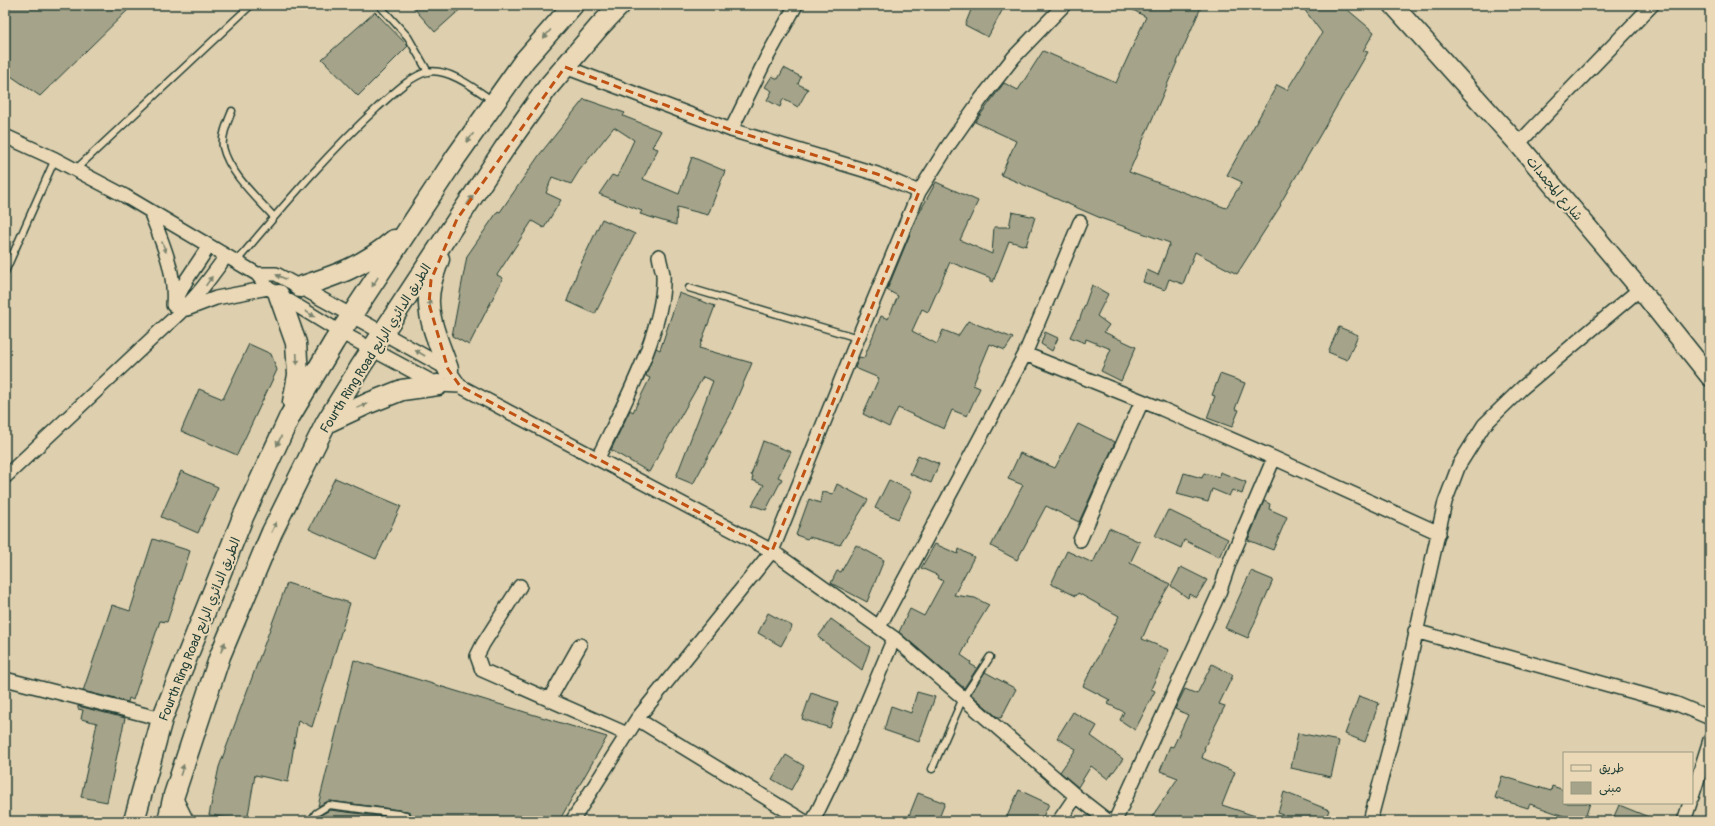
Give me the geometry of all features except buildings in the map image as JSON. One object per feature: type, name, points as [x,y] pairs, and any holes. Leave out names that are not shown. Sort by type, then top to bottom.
[{"type":"main road","name":"Fourth Ring Road الطريق الدائري الرابع","points":[[134,821],[162,719],[243,517],[290,416],[340,332],[456,157],[496,103],[524,61],[573,5]]},
{"type":"main road","name":"Fourth Ring Road الطريق الدائري الرابع","points":[[168,821],[174,795],[220,656],[272,532],[326,423],[457,219],[543,94],[620,5]]},
{"type":"main road","name":"شارع المجمدات","points":[[1393,5],[1518,144],[1640,289],[1710,377]]},
{"type":"main road","points":[[326,423],[369,403],[402,390],[443,377],[429,304],[431,280],[439,258],[457,219]]},
{"type":"main road","points":[[300,287],[353,268],[374,257],[411,226]]},
{"type":"main road","points":[[274,292],[290,322],[296,343],[298,375],[290,416]]},
{"type":"street","points":[[731,130],[766,59],[796,5]]},
{"type":"street","points":[[572,821],[637,719],[772,551],[858,338],[920,192],[948,146],[981,99],[1014,57],[1064,5]]},
{"type":"street","points":[[1518,144],[1652,5]]},
{"type":"street","points":[[565,67],[731,130],[877,174],[920,192]]},
{"type":"street","points":[[5,136],[55,159],[150,211],[257,274],[274,292],[372,350],[443,377],[772,551],[894,638],[1076,796],[1108,821]]},
{"type":"street","points":[[150,211],[168,257],[179,307]]},
{"type":"street","points":[[879,627],[1025,354],[1080,222]]},
{"type":"street","points":[[179,307],[187,279],[209,246]]},
{"type":"street","points":[[598,458],[638,372],[653,331],[662,296],[663,274],[659,256]]},
{"type":"street","points":[[5,477],[162,329],[179,307],[204,288],[231,259]]},
{"type":"street","points":[[257,274],[276,274],[352,315],[384,333],[443,377]]},
{"type":"street","points":[[1370,821],[1396,719],[1445,502],[1459,465],[1484,425],[1522,388],[1640,289]]},
{"type":"street","points":[[179,307],[216,298],[274,292]]},
{"type":"street","points":[[1025,354],[1142,401],[1274,458],[1438,533]]},
{"type":"street","points":[[1080,540],[1142,401]]},
{"type":"street","points":[[1115,821],[1219,593],[1230,561],[1274,458]]},
{"type":"street","points":[[520,586],[477,656],[482,670],[627,734]]},
{"type":"street","points":[[1416,632],[1677,704],[1710,718]]},
{"type":"street","points":[[813,821],[844,757],[894,638]]},
{"type":"street","points":[[549,700],[580,645]]},
{"type":"street","points":[[5,679],[162,719]]},
{"type":"street","points":[[637,719],[804,821]]},
{"type":"street","points":[[1693,793],[1710,740]]},
{"type":"street","points":[[174,795],[187,821]]},
{"type":"street","points":[[1060,821],[1076,796]]},
{"type":"street","points":[[1684,821],[1689,804]]},
{"type":"lane","points":[[75,170],[251,5]]},
{"type":"lane","points":[[380,5],[408,37],[428,72]]},
{"type":"lane","points":[[231,259],[274,217],[314,170],[360,124],[404,84],[428,72],[446,74],[466,83],[496,103]]},
{"type":"lane","points":[[232,111],[225,131],[223,146],[234,171],[274,217]]},
{"type":"lane","points":[[5,272],[55,159]]},
{"type":"lane","points":[[689,288],[858,338]]},
{"type":"lane","points":[[932,769],[963,698],[990,657]]},
{"type":"lane","points":[[311,821],[316,813],[329,805],[406,815],[410,821]]},
{"type":"highlighted area","points":[[565,67],[731,130],[877,174],[919,192],[772,551],[460,386],[448,369],[429,304],[431,280],[457,219]]}]
